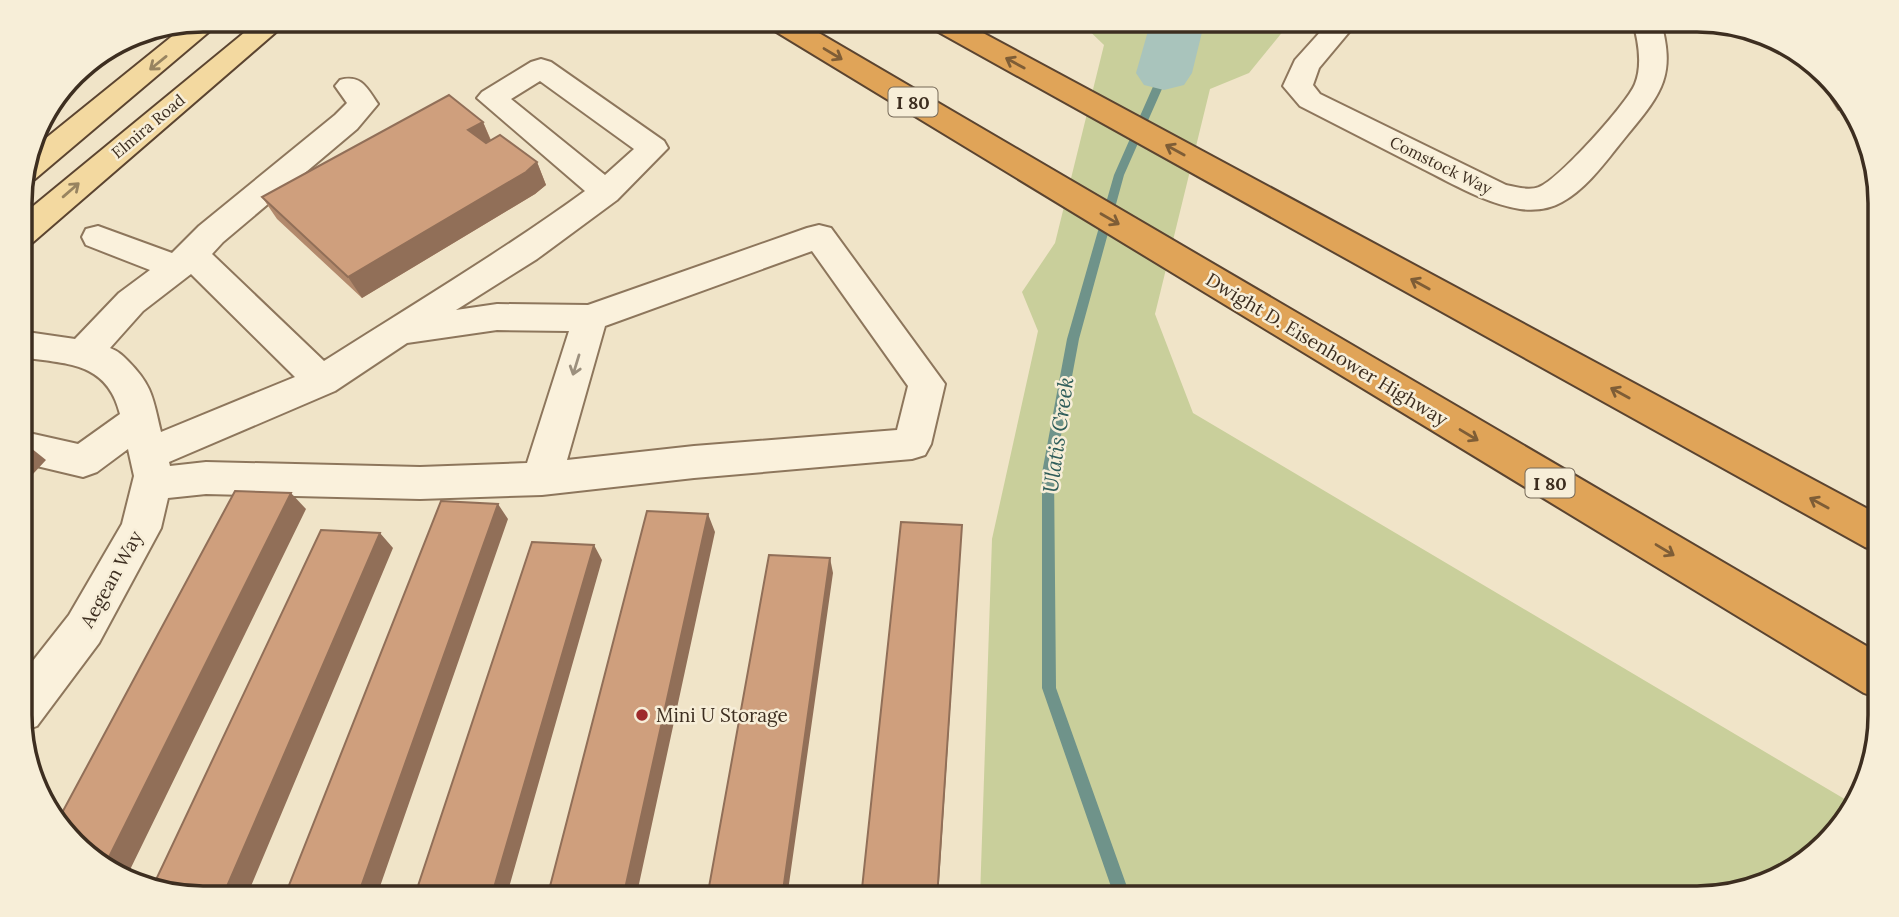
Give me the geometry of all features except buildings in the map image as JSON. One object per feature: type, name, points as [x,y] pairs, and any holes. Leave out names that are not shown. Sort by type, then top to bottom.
[{"type":"highway","name":"Dwight D. Eisenhower Highway","points":[[797,32],[1868,671]]},
{"type":"highway","points":[[959,32],[1868,529]]},
{"type":"main road","points":[[36,162],[195,32]]},
{"type":"main road","name":"Elmira Road","points":[[32,224],[262,32]]},
{"type":"street","name":"Comstock Way","points":[[1335,32],[1305,66],[1298,86],[1310,100],[1497,193],[1530,201],[1551,195],[1639,103],[1650,84],[1653,52],[1649,32]]},
{"type":"street","points":[[32,449],[83,461],[146,452],[321,381],[524,251],[606,192],[653,148],[541,68],[492,98],[606,192]]},
{"type":"street","points":[[83,354],[131,302],[184,261],[211,234],[355,113],[363,104],[350,86]]},
{"type":"street","points":[[146,452],[206,478],[421,483],[542,479],[694,462],[912,444],[927,384],[819,236],[590,318],[497,317],[396,332]]},
{"type":"street","points":[[98,237],[184,261],[321,381]]},
{"type":"street","points":[[542,479],[590,318]]},
{"type":"street","name":"Aegean Way","points":[[32,346],[104,360],[132,388],[146,452],[141,527],[84,629],[32,695]]},
{"type":"green space","points":[[1090,32],[1282,32],[1249,73],[1210,89],[1155,314],[1193,413],[1845,799],[1839,810],[1809,843],[1772,868],[1730,882],[1708,885],[980,885],[992,539],[1038,331],[1022,292],[1055,243],[1104,45]]},
{"type":"waterway","name":"Ulatis Creek","points":[[1164,73],[1175,32]]},
{"type":"waterway","name":"Ulatis Creek","points":[[1119,885],[1049,688],[1048,473],[1073,339],[1119,175],[1164,73]]},
{"type":"place","name":"Mini U Storage","points":[[642,715]]}]
